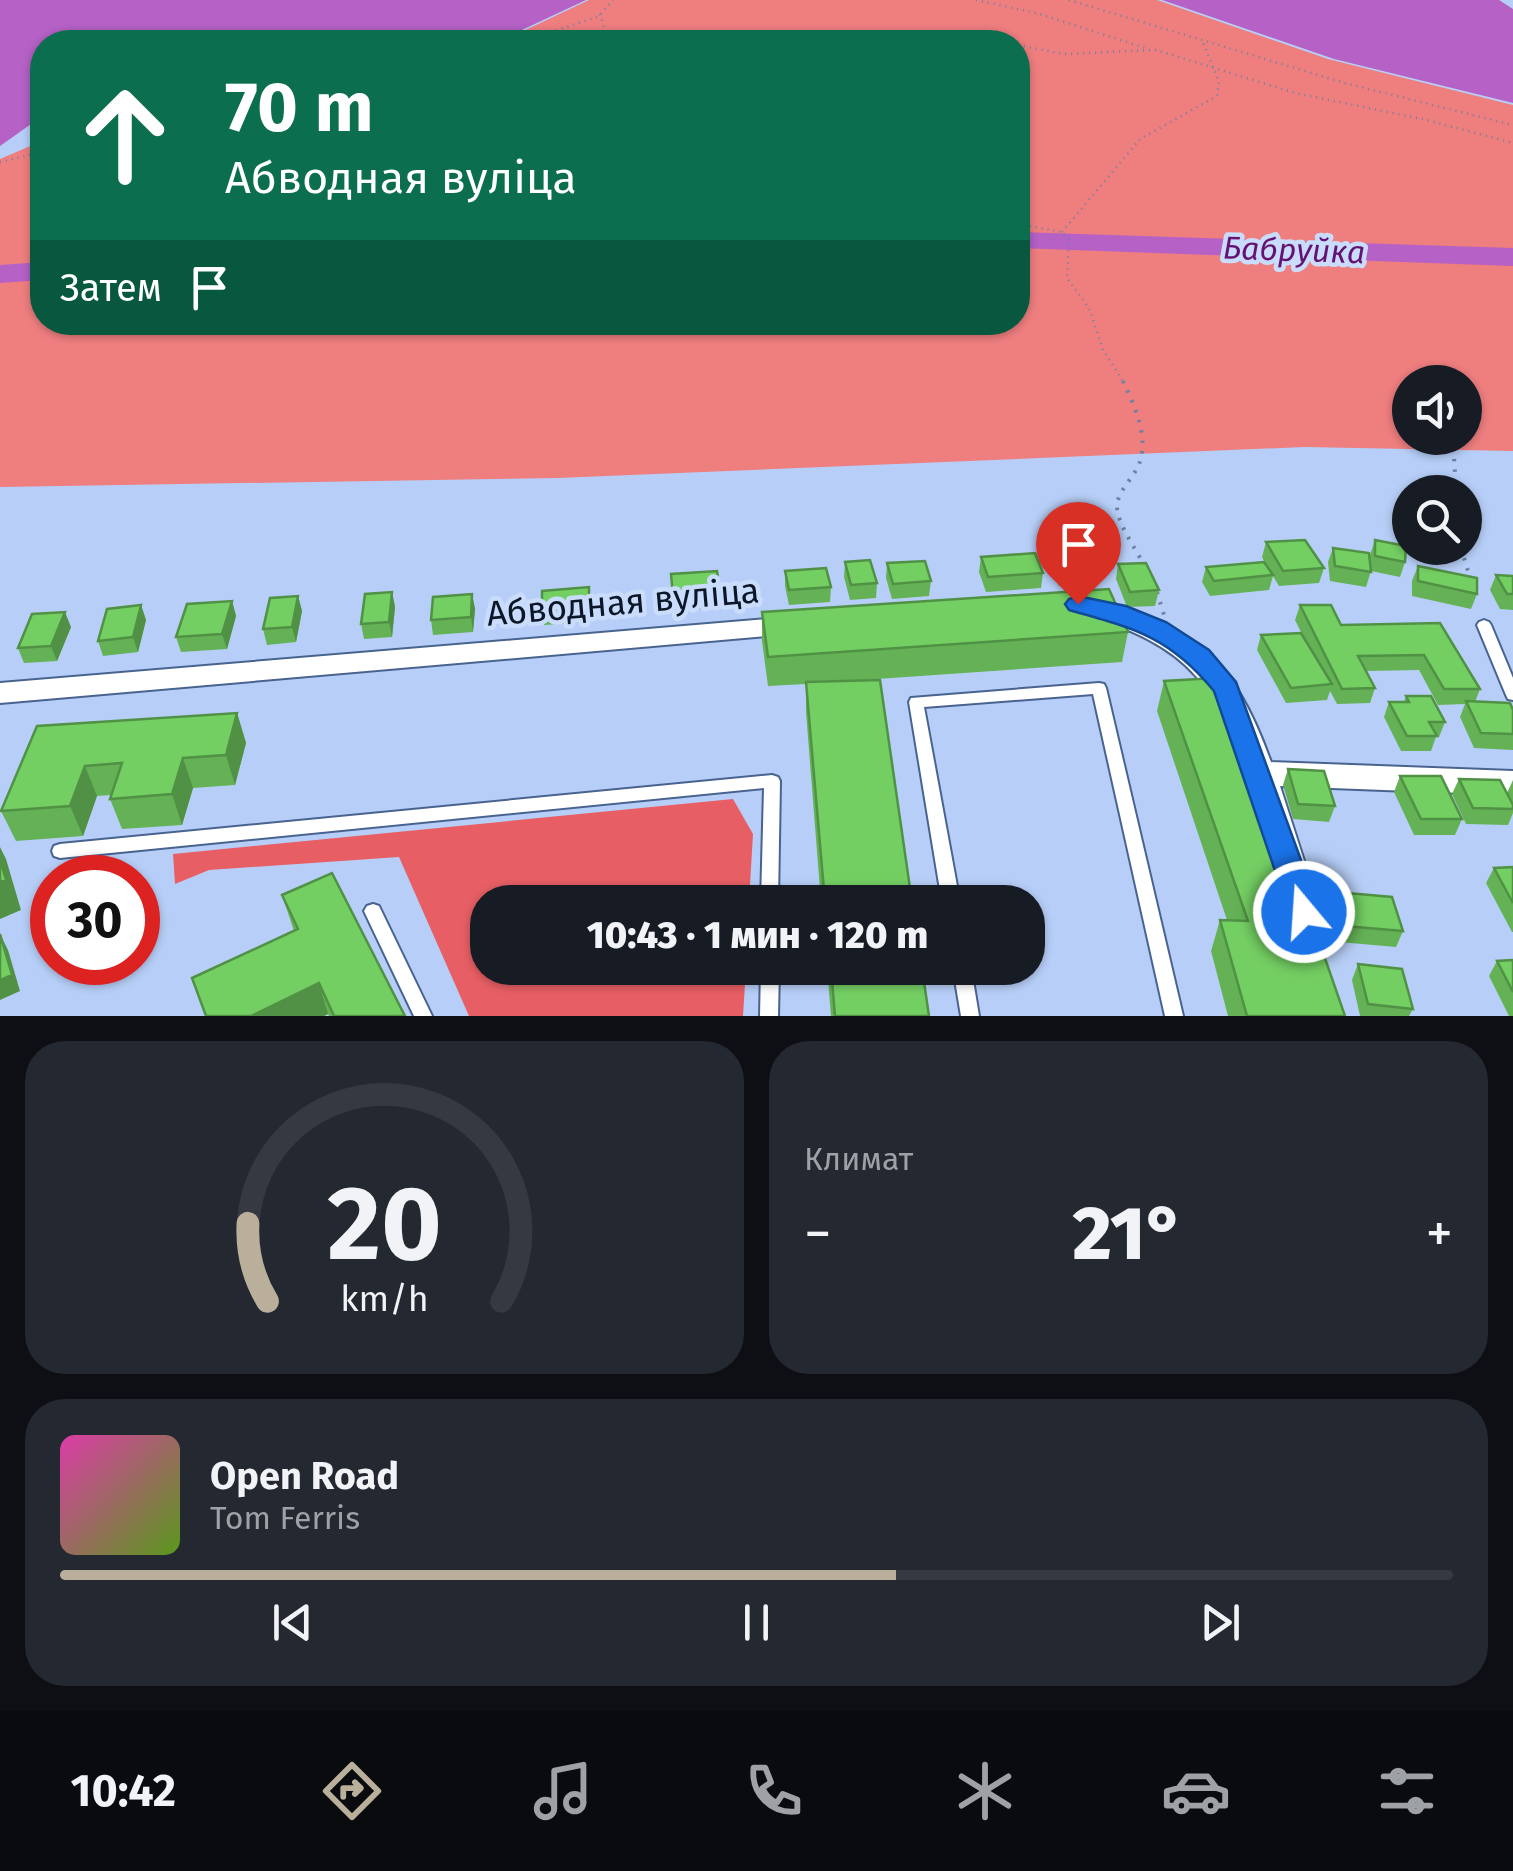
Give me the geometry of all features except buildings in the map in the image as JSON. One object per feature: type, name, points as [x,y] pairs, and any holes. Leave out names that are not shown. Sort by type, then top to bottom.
[{"type":"street","points":[[1064,605],[1117,612],[1158,628],[1200,656],[1226,688],[1302,904]]},
{"type":"street","name":"Абводная вуліца","points":[[0,693],[819,624]]},
{"type":"street","points":[[1258,773],[1513,783]]},
{"type":"lane","points":[[1484,626],[1513,695]]},
{"type":"lane","points":[[947,885],[916,702],[1100,688],[1174,1016]]},
{"type":"lane","points":[[60,852],[772,780],[770,885]]},
{"type":"lane","points":[[373,912],[423,1016]]},
{"type":"lane","points":[[769,1016],[770,985]]},
{"type":"lane","points":[[965,985],[970,1016]]},
{"type":"path","points":[[555,30],[600,14],[613,0]]},
{"type":"path","points":[[976,0],[1036,13],[1295,93],[1427,120],[1513,143]]},
{"type":"path","points":[[1069,0],[1345,83],[1513,124]]},
{"type":"path","points":[[600,14],[605,30]]},
{"type":"path","points":[[1062,232],[1140,139],[1217,96],[1219,82],[1202,38]]},
{"type":"path","points":[[1030,47],[1064,54],[1153,50]]},
{"type":"path","points":[[0,162],[30,155]]},
{"type":"path","points":[[1030,226],[1062,232],[1070,245],[1067,278],[1089,308],[1103,350],[1118,368],[1140,418],[1139,466],[1118,498],[1118,513],[1166,612],[1158,628]]},
{"type":"path","points":[[1466,565],[1484,626]]},
{"type":"shaded area","points":[[0,0],[586,0],[522,30],[30,30],[30,125],[0,146]]},
{"type":"shaded area","points":[[589,0],[1157,0],[1328,59],[1513,105],[1513,451],[1482,450],[1482,365],[1392,365],[1392,449],[1305,447],[558,478],[0,487],[0,159],[30,146],[30,335],[1030,335],[1030,30],[525,30]]},
{"type":"shaded area","points":[[1162,0],[1499,0],[1513,9],[1513,103],[1334,59]]},
{"type":"shaded area","points":[[733,799],[753,834],[750,885],[470,885],[470,985],[745,985],[743,1016],[469,1016],[399,857],[209,870],[175,884],[173,854]]},
{"type":"waterway","name":"Бабруйка","points":[[1030,241],[1062,242]]},
{"type":"waterway","name":"Бабруйка","points":[[1074,242],[1513,257]]},
{"type":"waterway","name":"Бабруйка","points":[[0,274],[30,272]]},
{"type":"route","points":[[1078,604],[1117,612],[1158,628],[1200,656],[1226,688],[1304,912]]}]
